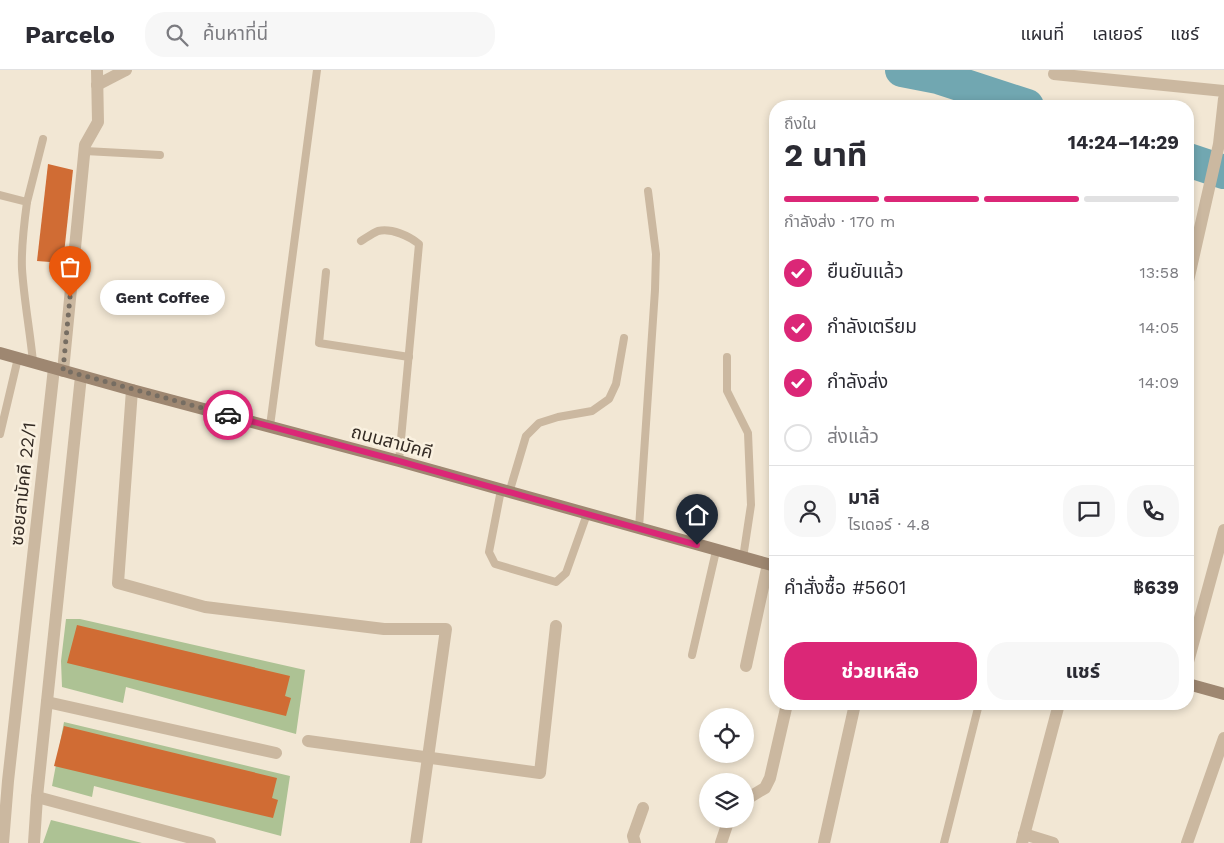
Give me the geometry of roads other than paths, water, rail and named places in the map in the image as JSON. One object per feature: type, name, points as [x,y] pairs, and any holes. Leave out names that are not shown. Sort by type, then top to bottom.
[{"type":"main road","name":"ถนนสามัคคี","points":[[0,353],[399,461],[769,564]]},
{"type":"main road","points":[[1194,686],[1224,694]]},
{"type":"street","name":"ซอยสามัคคี 22/1","points":[[3,843],[4,780],[85,146],[98,122],[97,70]]},
{"type":"street","points":[[97,85],[126,70]]},
{"type":"street","points":[[1054,74],[1224,91]]},
{"type":"street","points":[[1194,253],[1218,144],[1224,99]]},
{"type":"street","points":[[34,843],[37,797],[81,376]]},
{"type":"street","points":[[132,390],[118,583],[205,607],[384,629],[446,629],[416,843]]},
{"type":"street","points":[[1194,640],[1224,530]]},
{"type":"street","points":[[746,666],[769,577]]},
{"type":"street","points":[[308,741],[540,773],[556,626]]},
{"type":"street","points":[[47,702],[276,753]]},
{"type":"street","points":[[754,795],[765,788],[770,778],[786,710]]},
{"type":"street","points":[[824,843],[854,710]]},
{"type":"street","points":[[1054,843],[1023,839],[1057,710]]},
{"type":"street","points":[[1187,843],[1224,738]]},
{"type":"street","points":[[37,797],[210,843]]},
{"type":"street","points":[[635,843],[633,836],[643,808]]},
{"type":"street","points":[[721,843],[726,828]]},
{"type":"lane","points":[[270,426],[318,70]]},
{"type":"lane","points":[[32,362],[31,334],[22,267],[27,202],[43,140]]},
{"type":"lane","points":[[85,150],[160,155]]},
{"type":"lane","points":[[640,528],[656,254],[648,191]]},
{"type":"lane","points":[[0,195],[27,202]]},
{"type":"lane","points":[[361,241],[378,231],[398,233],[419,244],[399,461]]},
{"type":"lane","points":[[326,272],[319,343],[409,357]]},
{"type":"lane","points":[[587,514],[566,573],[556,582],[495,564],[488,552],[505,492],[526,436],[539,423],[558,417],[592,411],[609,399],[616,384],[624,338]]},
{"type":"lane","points":[[727,357],[727,391],[748,433],[751,505],[743,558]]},
{"type":"lane","points":[[0,434],[18,358]]},
{"type":"lane","points":[[692,655],[716,550]]},
{"type":"lane","points":[[944,843],[978,710]]},
{"type":"waterway","points":[[902,70],[938,77],[1009,100]]},
{"type":"waterway","points":[[1194,162],[1224,172]]},
{"type":"place","name":"Gent Coffee","points":[[70,297]]}]
